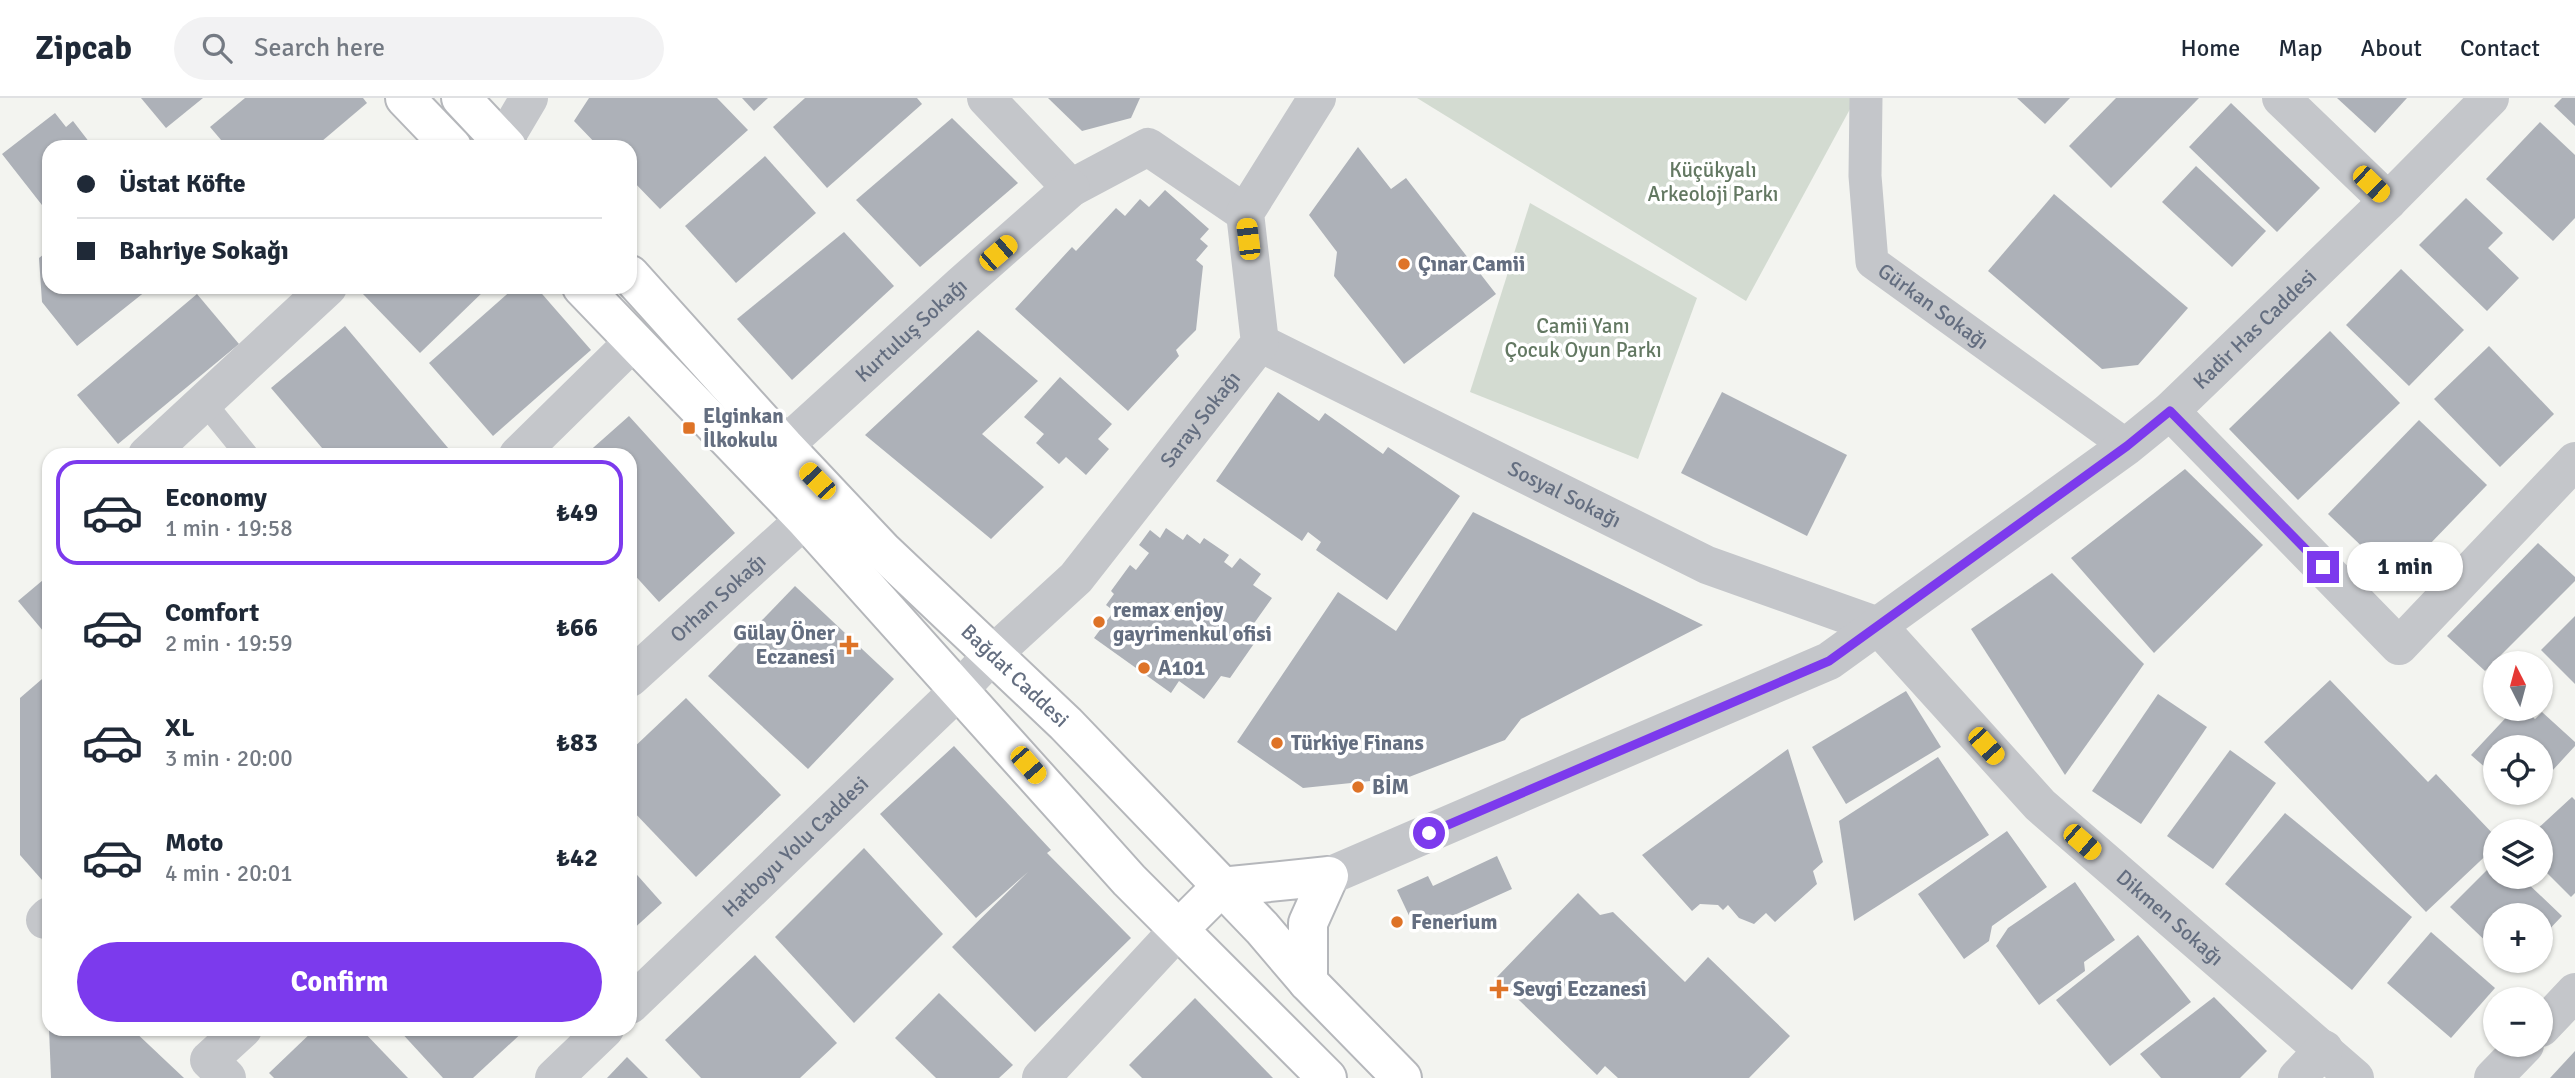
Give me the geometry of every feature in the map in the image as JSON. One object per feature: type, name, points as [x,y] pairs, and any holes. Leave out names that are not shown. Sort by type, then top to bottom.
[{"type":"main road","points":[[405,98],[445,140]]},
{"type":"main road","points":[[461,98],[500,140]]},
{"type":"main road","name":"Bağdat Caddesi","points":[[637,283],[882,550],[994,653],[1066,724],[1402,1078]]},
{"type":"main road","points":[[588,294],[805,519],[1129,880],[1327,1078]]},
{"type":"main road","points":[[1179,929],[1221,887],[1329,876],[1308,923],[1308,982]]},
{"type":"street","points":[[508,140],[529,98]]},
{"type":"street","points":[[986,98],[1071,188],[1147,147],[1245,213]]},
{"type":"street","points":[[1259,343],[1245,213],[1317,98]]},
{"type":"street","name":"Gürkan Sokağı","points":[[1866,98],[1865,176],[1872,262],[2127,446]]},
{"type":"street","points":[[2281,98],[2388,201]]},
{"type":"street","name":"Kadir Has Caddesi","points":[[1329,876],[1829,661],[2127,446],[2170,411],[2388,201],[2490,98]]},
{"type":"street","name":"Kurtuluş Sokağı","points":[[784,446],[1071,188]]},
{"type":"street","points":[[155,448],[320,294]]},
{"type":"street","points":[[525,448],[633,342]]},
{"type":"street","name":"Sosyal Sokağı","points":[[1259,343],[1707,565],[1878,626]]},
{"type":"street","name":"Saray Sokağı","points":[[960,689],[994,653],[1076,578],[1259,343]]},
{"type":"street","points":[[2170,411],[2399,646],[2575,461]]},
{"type":"street","name":"Orhan Sokağı","points":[[637,672],[805,519]]},
{"type":"street","name":"Dikmen Sokağı","points":[[1878,626],[2040,806],[2356,1078]]},
{"type":"street","name":"Hatboyu Yolu Caddesi","points":[[637,998],[960,689]]},
{"type":"street","points":[[1041,1078],[1179,929]]},
{"type":"street","points":[[2553,1015],[2575,992]]},
{"type":"street","points":[[227,1078],[209,1060],[235,1036]]},
{"type":"street","points":[[554,1078],[598,1036]]},
{"type":"street","points":[[2297,1078],[2323,1049]]},
{"type":"street","points":[[2494,1078],[2514,1057]]},
{"type":"lane","points":[[204,402],[241,448]]},
{"type":"green space","name":"Küçükyalı Arkeoloji Parkı","points":[[1417,98],[1856,98],[1746,301]]},
{"type":"green space","name":"Camii Yanı Çocuk Oyun Parkı","points":[[1530,203],[1697,298],[1638,459],[1470,392]]},
{"type":"building","points":[[141,98],[203,98],[166,128]]},
{"type":"building","points":[[245,98],[363,98],[367,103],[323,140],[221,140],[210,127]]},
{"type":"building","points":[[589,98],[717,98],[748,130],[660,209],[637,185],[637,140],[592,140],[574,121]]},
{"type":"building","points":[[742,98],[768,98],[754,111]]},
{"type":"building","points":[[805,98],[917,98],[922,104],[827,188],[773,127]]},
{"type":"building","points":[[1048,98],[1140,98],[1131,118],[1082,131]]},
{"type":"building","points":[[2017,98],[2070,98],[2045,124]]},
{"type":"building","points":[[2116,98],[2199,98],[2111,188],[2069,146]]},
{"type":"building","points":[[2337,98],[2407,98],[2375,133]]},
{"type":"building","points":[[2562,98],[2575,98],[2575,126],[2554,106]]},
{"type":"building","points":[[2231,103],[2320,188],[2277,232],[2189,147]]},
{"type":"building","points":[[55,113],[66,127],[73,121],[88,140],[42,140],[42,205],[2,154]]},
{"type":"building","points":[[952,118],[1018,183],[920,267],[856,200]]},
{"type":"building","points":[[2540,122],[2575,155],[2575,218],[2553,241],[2486,179]]},
{"type":"building","name":"Çınar Camii","points":[[1358,147],[1391,189],[1406,178],[1496,294],[1404,364],[1334,276],[1337,252],[1309,215]]},
{"type":"building","points":[[765,156],[816,213],[736,283],[685,226]]},
{"type":"building","points":[[2196,166],[2266,231],[2232,267],[2162,202]]},
{"type":"building","points":[[1165,190],[1209,229],[1200,239],[1208,246],[1196,260],[1203,266],[1196,330],[1176,350],[1179,356],[1128,411],[1015,309],[1072,247],[1076,251],[1116,208],[1125,216],[1140,199],[1149,207]]},
{"type":"building","points":[[2054,194],[2188,308],[2138,365],[2102,369],[1988,271]]},
{"type":"building","points":[[2466,198],[2503,233],[2488,248],[2519,278],[2487,311],[2419,245]]},
{"type":"building","points":[[844,232],[894,286],[792,380],[737,319]]},
{"type":"building","points":[[42,256],[42,294],[142,294],[77,346],[42,302],[39,258]]},
{"type":"building","points":[[2401,269],[2464,330],[2409,386],[2346,325]]},
{"type":"building","points":[[197,294],[239,344],[118,444],[77,395]]},
{"type":"building","points":[[363,294],[481,294],[420,353]]},
{"type":"building","points":[[507,294],[542,294],[591,350],[493,436],[429,363]]},
{"type":"building","points":[[345,326],[448,448],[322,448],[271,388]]},
{"type":"building","points":[[978,330],[1038,381],[982,434],[1044,487],[991,539],[865,435]]},
{"type":"building","points":[[2330,331],[2400,403],[2298,500],[2229,429]]},
{"type":"building","points":[[2489,346],[2554,414],[2500,467],[2434,399]]},
{"type":"building","points":[[1060,377],[1112,424],[1098,439],[1109,449],[1086,475],[1066,457],[1059,464],[1036,443],[1044,434],[1024,417]]},
{"type":"building","points":[[1278,392],[1319,421],[1325,413],[1383,454],[1388,447],[1460,496],[1387,600],[1316,550],[1321,542],[1308,532],[1302,541],[1216,481]]},
{"type":"building","points":[[1722,392],[1847,455],[1807,536],[1681,473]]},
{"type":"building","points":[[629,416],[735,533],[659,602],[637,578],[637,448],[593,448]]},
{"type":"building","points":[[2419,420],[2487,485],[2396,579],[2328,514]]},
{"type":"building","points":[[2185,469],[2263,545],[2154,653],[2071,558]]},
{"type":"building","points":[[1473,512],[1703,625],[1521,719],[1505,740],[1409,777],[1303,788],[1237,742],[1338,592],[1396,631]]},
{"type":"building","points":[[1166,528],[1183,540],[1187,534],[1200,544],[1204,538],[1229,555],[1224,562],[1232,568],[1240,558],[1261,574],[1253,585],[1272,598],[1250,629],[1260,635],[1230,678],[1221,676],[1204,699],[1179,681],[1171,693],[1094,638],[1114,611],[1106,605],[1114,594],[1111,591],[1130,565],[1136,570],[1149,553],[1139,545],[1150,530],[1160,538]]},
{"type":"building","points":[[2538,543],[2575,577],[2575,581],[2505,651],[2483,651],[2483,669],[2447,636]]},
{"type":"building","points":[[2052,573],[2144,664],[2065,775],[1971,629]]},
{"type":"building","points":[[42,581],[42,630],[18,601]]},
{"type":"building","points":[[795,586],[894,679],[808,769],[708,676]]},
{"type":"building","points":[[2575,616],[2575,684],[2553,662],[2553,651],[2541,650]]},
{"type":"building","points":[[42,679],[42,880],[20,855],[20,698]]},
{"type":"building","points":[[2330,680],[2428,782],[2436,774],[2483,823],[2483,858],[2426,912],[2264,742]]},
{"type":"building","points":[[1906,691],[1941,747],[1846,804],[1812,747]]},
{"type":"building","points":[[2158,694],[2207,727],[2141,824],[2092,791]]},
{"type":"building","points":[[686,698],[781,795],[696,877],[637,815],[637,744]]},
{"type":"building","points":[[2503,721],[2552,721],[2575,742],[2575,746],[2553,770],[2553,735],[2490,735]]},
{"type":"building","points":[[2483,742],[2483,766],[2471,755]]},
{"type":"building","points":[[954,746],[1051,850],[1047,853],[1131,938],[1035,1032],[952,947],[1028,872],[976,918],[880,814]]},
{"type":"building","points":[[1788,749],[1823,862],[1813,871],[1817,884],[1775,922],[1766,913],[1754,924],[1739,918],[1728,905],[1723,910],[1718,905],[1700,904],[1692,911],[1642,855]]},
{"type":"building","points":[[2230,750],[2276,783],[2213,869],[2167,836]]},
{"type":"building","points":[[1938,757],[1989,835],[1854,921],[1839,821]]},
{"type":"building","points":[[2572,797],[2575,800],[2575,893],[2571,897],[2553,879],[2553,819],[2548,819]]},
{"type":"building","points":[[2285,813],[2412,917],[2352,990],[2225,884]]},
{"type":"building","points":[[2007,831],[2047,887],[1992,926],[1989,941],[1964,959],[1918,894]]},
{"type":"building","points":[[864,848],[943,934],[854,1023],[775,937]]},
{"type":"building","points":[[1497,856],[1512,889],[1430,926],[1426,918],[1413,924],[1397,890],[1428,876],[1433,886]]},
{"type":"building","points":[[2483,874],[2483,889],[2534,889],[2548,903],[2483,903],[2483,939],[2450,907]]},
{"type":"building","points":[[637,875],[662,903],[637,926]]},
{"type":"building","points":[[2075,882],[2115,940],[2084,962],[2085,971],[2039,1005],[1996,946],[2008,928]]},
{"type":"building","points":[[1578,893],[1600,915],[1613,912],[1685,982],[1708,957],[1790,1036],[1749,1078],[1618,1078],[1605,1066],[1597,1075],[1496,978]]},
{"type":"building","points":[[2553,907],[2562,916],[2553,925]]},
{"type":"building","points":[[2431,932],[2494,987],[2483,987],[2483,1002],[2451,1038],[2387,983]]},
{"type":"building","points":[[2138,935],[2191,1002],[2110,1066],[2056,1000]]},
{"type":"building","points":[[755,955],[837,1043],[800,1078],[701,1078],[665,1040]]},
{"type":"building","points":[[939,993],[1013,1065],[999,1078],[936,1078],[895,1038]]},
{"type":"building","points":[[2214,997],[2267,1051],[2240,1078],[2161,1078],[2140,1054]]},
{"type":"building","points":[[1195,998],[1273,1078],[1142,1078],[1129,1065]]},
{"type":"building","points":[[49,1036],[139,1036],[184,1078],[51,1078]]},
{"type":"building","points":[[308,1036],[368,1036],[408,1078],[274,1078],[269,1073]]},
{"type":"building","points":[[404,1036],[518,1036],[473,1078],[443,1078]]},
{"type":"building","points":[[2575,1051],[2575,1078],[2550,1078]]},
{"type":"building","points":[[627,1057],[648,1078],[607,1078]]},
{"type":"place","name":"Çınar Camii","points":[[1404,264]]},
{"type":"place","name":"Elginkan İlkokulu","points":[[689,428]]},
{"type":"place","name":"remax enjoy gayrimenkul ofisi","points":[[1099,622]]},
{"type":"place","name":"Gülay Öner Eczanesi","points":[[849,645]]},
{"type":"place","name":"A101","points":[[1144,668]]},
{"type":"place","name":"Türkiye Finans","points":[[1277,743]]},
{"type":"place","name":"BİM","points":[[1358,787]]},
{"type":"place","name":"Fenerium","points":[[1397,922]]},
{"type":"place","name":"Sevgi Eczanesi","points":[[1499,989]]},
{"type":"route","points":[[1429,833],[1829,661],[2127,446],[2170,411],[2323,567]]}]
